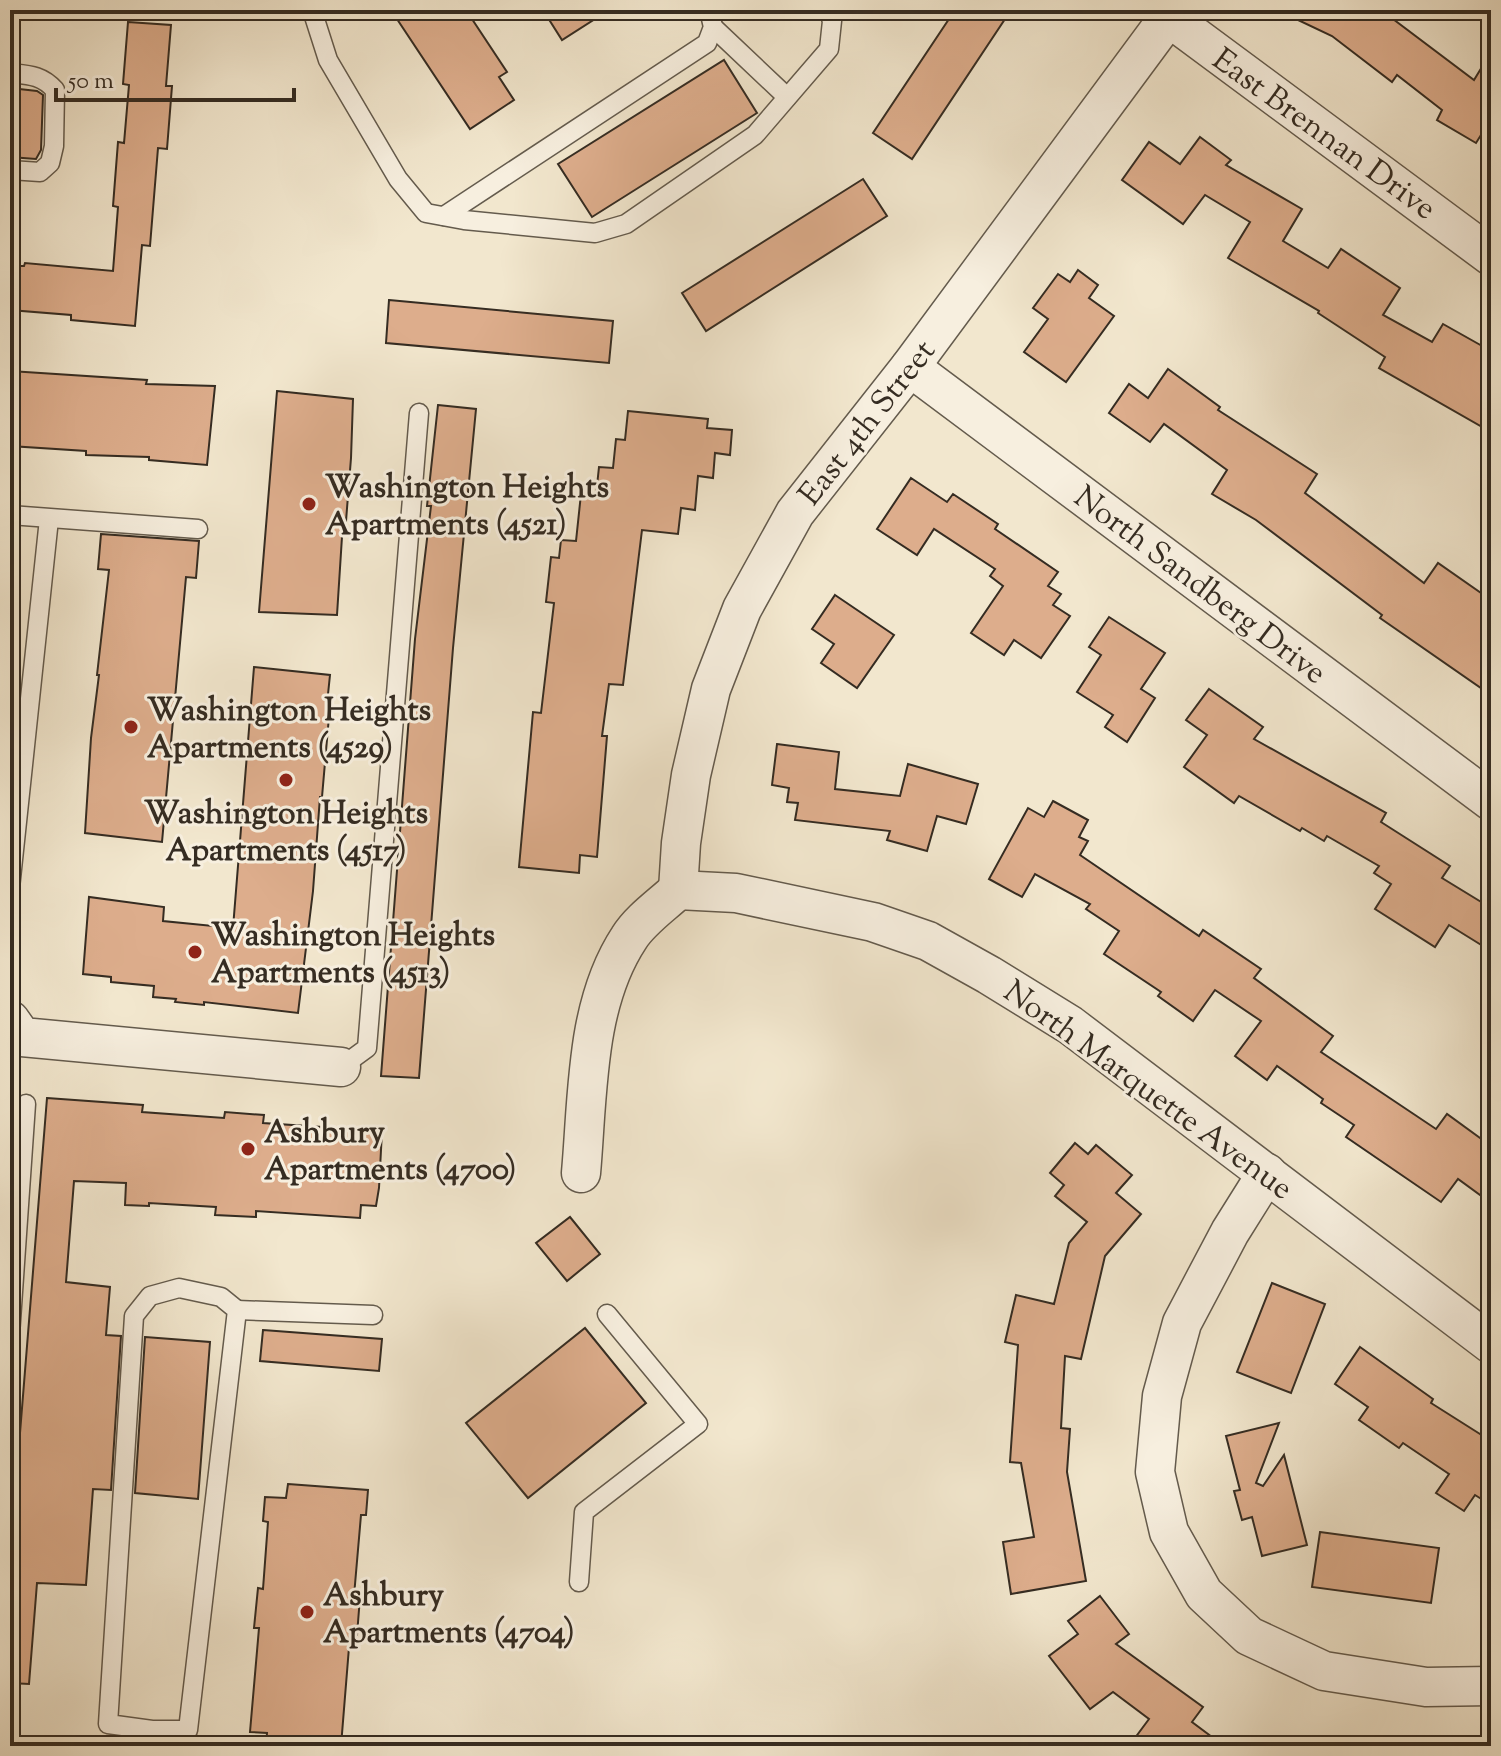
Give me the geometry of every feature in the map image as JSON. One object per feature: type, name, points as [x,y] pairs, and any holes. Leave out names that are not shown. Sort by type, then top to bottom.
[{"type":"street","name":"East Brennan Drive","points":[[1167,12],[1491,256]]},
{"type":"street","name":"East 4th Street","points":[[678,890],[691,775],[711,689],[742,609],[795,513],[910,367],[1167,12]]},
{"type":"street","name":"North Sandberg Drive","points":[[910,367],[1491,801]]},
{"type":"street","points":[[581,1173],[594,1036],[606,979],[630,935],[678,890]]},
{"type":"street","name":"North Marquette Avenue","points":[[678,890],[736,893],[873,922],[928,941],[989,975],[1070,1025],[1491,1344]]},
{"type":"street","points":[[10,1020],[22,1037],[341,1067]]},
{"type":"street","points":[[1267,1173],[1230,1232],[1182,1323],[1162,1396],[1155,1472],[1169,1532],[1204,1594],[1249,1636],[1324,1671],[1426,1687],[1491,1686]]},
{"type":"lane","points":[[312,10],[328,60],[398,179],[426,213],[595,233],[626,224],[755,135],[829,49],[832,21],[828,10]]},
{"type":"lane","points":[[444,216],[707,43],[711,19]]},
{"type":"lane","points":[[711,19],[787,97]]},
{"type":"lane","points":[[10,73],[33,75],[46,80],[55,90],[54,146],[50,163],[40,172],[10,170]]},
{"type":"lane","points":[[341,1067],[367,1048],[419,413]]},
{"type":"lane","points":[[10,515],[198,529]]},
{"type":"lane","points":[[10,888],[49,519]]},
{"type":"lane","points":[[10,1335],[26,1104]]},
{"type":"lane","points":[[237,1310],[188,1730],[151,1738],[108,1724],[134,1316],[150,1296],[179,1288],[221,1297],[237,1310],[373,1315]]},
{"type":"lane","points":[[579,1582],[584,1512],[698,1424],[607,1314]]},
{"type":"building","points":[[391,10],[466,10],[507,72],[499,77],[514,100],[470,129]]},
{"type":"building","points":[[543,10],[609,10],[562,40]]},
{"type":"building","points":[[955,10],[1011,10],[912,159],[873,133]]},
{"type":"building","points":[[1277,10],[1381,10],[1474,80],[1491,52],[1491,119],[1476,143],[1437,120],[1442,110],[1397,75],[1392,82],[1332,36]]},
{"type":"building","points":[[128,22],[171,25],[166,86],[172,86],[167,149],[158,148],[150,246],[142,245],[135,326],[71,320],[71,315],[10,310],[10,270],[14,271],[14,266],[24,266],[25,263],[113,271],[118,207],[113,206],[118,142],[124,143],[129,85],[123,84]]},
{"type":"building","points":[[724,60],[757,113],[592,217],[558,164]]},
{"type":"building","points":[[10,88],[37,91],[43,95],[41,150],[36,159],[10,157]]},
{"type":"building","points":[[1200,137],[1231,160],[1226,165],[1302,209],[1283,241],[1328,268],[1341,249],[1400,288],[1383,315],[1432,342],[1443,324],[1491,351],[1491,432],[1379,368],[1385,357],[1319,311],[1228,258],[1250,222],[1205,195],[1183,224],[1122,180],[1149,142],[1180,164]]},
{"type":"building","points":[[863,179],[887,216],[706,331],[682,293]]},
{"type":"building","points":[[1078,270],[1098,285],[1089,298],[1114,316],[1066,382],[1024,352],[1048,319],[1033,308],[1058,274],[1070,282]]},
{"type":"building","points":[[389,300],[613,321],[609,363],[386,343]]},
{"type":"building","points":[[1168,369],[1220,407],[1218,410],[1317,474],[1305,493],[1424,583],[1438,563],[1491,600],[1491,695],[1380,618],[1382,615],[1256,520],[1212,494],[1227,470],[1164,424],[1150,442],[1109,413],[1129,384],[1148,398]]},
{"type":"building","points":[[10,371],[147,380],[146,384],[215,386],[207,465],[10,446]]},
{"type":"building","name":"Washington Heights Apartments (4521)","points":[[277,391],[353,399],[337,615],[259,612]]},
{"type":"building","points":[[438,405],[476,409],[453,648],[419,1078],[381,1076],[415,639],[431,506],[427,506]]},
{"type":"building","points":[[628,411],[708,419],[707,428],[732,430],[730,455],[715,453],[713,478],[698,476],[695,510],[681,508],[678,534],[642,530],[623,685],[609,684],[602,736],[607,736],[597,857],[580,855],[579,873],[519,867],[533,712],[541,713],[554,603],[546,602],[551,557],[559,558],[561,540],[576,541],[581,494],[596,495],[599,467],[613,468],[616,439],[625,440]]},
{"type":"building","points":[[911,478],[947,502],[953,494],[998,524],[995,529],[1058,572],[1048,586],[1061,594],[1053,605],[1070,616],[1041,658],[1014,640],[1004,655],[971,633],[1003,586],[990,576],[995,569],[934,529],[917,555],[877,529]]},
{"type":"building","name":"Washington Heights Apartments (4529)","points":[[101,534],[199,541],[196,578],[186,577],[162,842],[85,833],[91,738],[109,570],[98,569]]},
{"type":"building","points":[[835,595],[894,635],[857,688],[821,663],[834,644],[812,629]]},
{"type":"building","points":[[1109,617],[1165,653],[1141,689],[1155,698],[1127,742],[1105,727],[1113,715],[1077,692],[1101,655],[1089,647]]},
{"type":"building","points":[[254,667],[330,675],[322,797],[298,1013],[204,1002],[204,1005],[175,1002],[176,999],[153,997],[154,986],[111,982],[111,977],[83,974],[89,897],[164,907],[163,921],[233,928]]},
{"type":"building","points":[[1209,689],[1263,727],[1254,739],[1386,813],[1381,822],[1450,866],[1442,878],[1491,908],[1491,951],[1449,925],[1435,947],[1375,909],[1391,884],[1374,873],[1379,866],[1327,836],[1324,841],[1302,828],[1300,831],[1239,796],[1234,803],[1184,767],[1207,735],[1186,720]]},
{"type":"building","points":[[777,744],[839,752],[835,789],[900,796],[908,764],[978,784],[966,824],[937,816],[927,851],[887,840],[890,831],[795,820],[798,803],[787,802],[789,788],[772,785]]},
{"type":"building","points":[[1053,801],[1088,820],[1079,837],[1088,841],[1080,855],[1199,936],[1203,930],[1261,969],[1254,978],[1333,1036],[1321,1052],[1436,1129],[1447,1114],[1491,1146],[1491,1203],[1458,1179],[1441,1202],[1346,1137],[1354,1125],[1321,1103],[1323,1099],[1277,1066],[1267,1080],[1235,1056],[1261,1021],[1215,990],[1193,1021],[1158,996],[1161,992],[1104,954],[1119,931],[1086,909],[1090,904],[1035,874],[1022,897],[989,879],[1028,808],[1044,817]]},
{"type":"building","points":[[47,1098],[143,1105],[142,1112],[224,1118],[225,1112],[264,1115],[263,1123],[382,1131],[376,1206],[361,1205],[360,1218],[256,1211],[256,1217],[215,1215],[216,1207],[149,1203],[149,1206],[125,1205],[126,1183],[74,1181],[66,1282],[110,1287],[106,1335],[121,1336],[111,1490],[93,1489],[86,1585],[37,1583],[29,1684],[10,1683],[10,1557]]},
{"type":"building","points":[[1075,1143],[1088,1154],[1096,1145],[1132,1175],[1116,1193],[1141,1214],[1105,1256],[1081,1359],[1065,1356],[1061,1428],[1070,1429],[1067,1472],[1086,1581],[1011,1594],[1003,1542],[1034,1537],[1021,1463],[1010,1462],[1018,1345],[1005,1342],[1016,1295],[1054,1304],[1069,1243],[1087,1222],[1055,1196],[1064,1185],[1050,1173]]},
{"type":"building","points":[[570,1217],[600,1254],[567,1281],[536,1243]]},
{"type":"building","points":[[1272,1283],[1325,1304],[1291,1393],[1237,1372]]},
{"type":"building","points":[[585,1328],[646,1403],[528,1498],[466,1423]]},
{"type":"building","points":[[263,1330],[382,1339],[379,1371],[260,1361]]},
{"type":"building","points":[[145,1337],[210,1342],[198,1499],[135,1493]]},
{"type":"building","points":[[1360,1347],[1433,1399],[1431,1403],[1491,1441],[1491,1505],[1475,1495],[1464,1511],[1436,1493],[1449,1474],[1403,1443],[1399,1448],[1359,1420],[1368,1407],[1335,1384]]},
{"type":"building","points":[[1279,1423],[1256,1483],[1263,1486],[1284,1455],[1307,1545],[1262,1556],[1252,1517],[1242,1520],[1234,1491],[1240,1490],[1226,1436]]},
{"type":"building","name":"Ashbury Apartments (4704)","points":[[288,1484],[368,1490],[366,1515],[361,1515],[354,1596],[360,1597],[357,1635],[350,1635],[341,1746],[266,1746],[267,1733],[250,1732],[259,1628],[254,1628],[258,1588],[263,1589],[268,1522],[263,1521],[265,1497],[286,1498]]},
{"type":"building","points":[[1320,1532],[1439,1548],[1431,1603],[1312,1587]]},
{"type":"building","points":[[1100,1596],[1129,1634],[1116,1644],[1203,1707],[1192,1722],[1224,1746],[1129,1746],[1149,1719],[1113,1692],[1090,1709],[1049,1656],[1078,1634],[1068,1621]]},
{"type":"place","name":"Washington Heights Apartments (4521)","points":[[309,504]]},
{"type":"place","name":"Washington Heights Apartments (4529)","points":[[131,727]]},
{"type":"place","name":"Washington Heights Apartments (4517)","points":[[286,780]]},
{"type":"place","name":"Washington Heights Apartments (4513)","points":[[195,952]]},
{"type":"place","name":"Ashbury Apartments (4700)","points":[[248,1149]]},
{"type":"place","name":"Ashbury Apartments (4704)","points":[[307,1612]]}]
